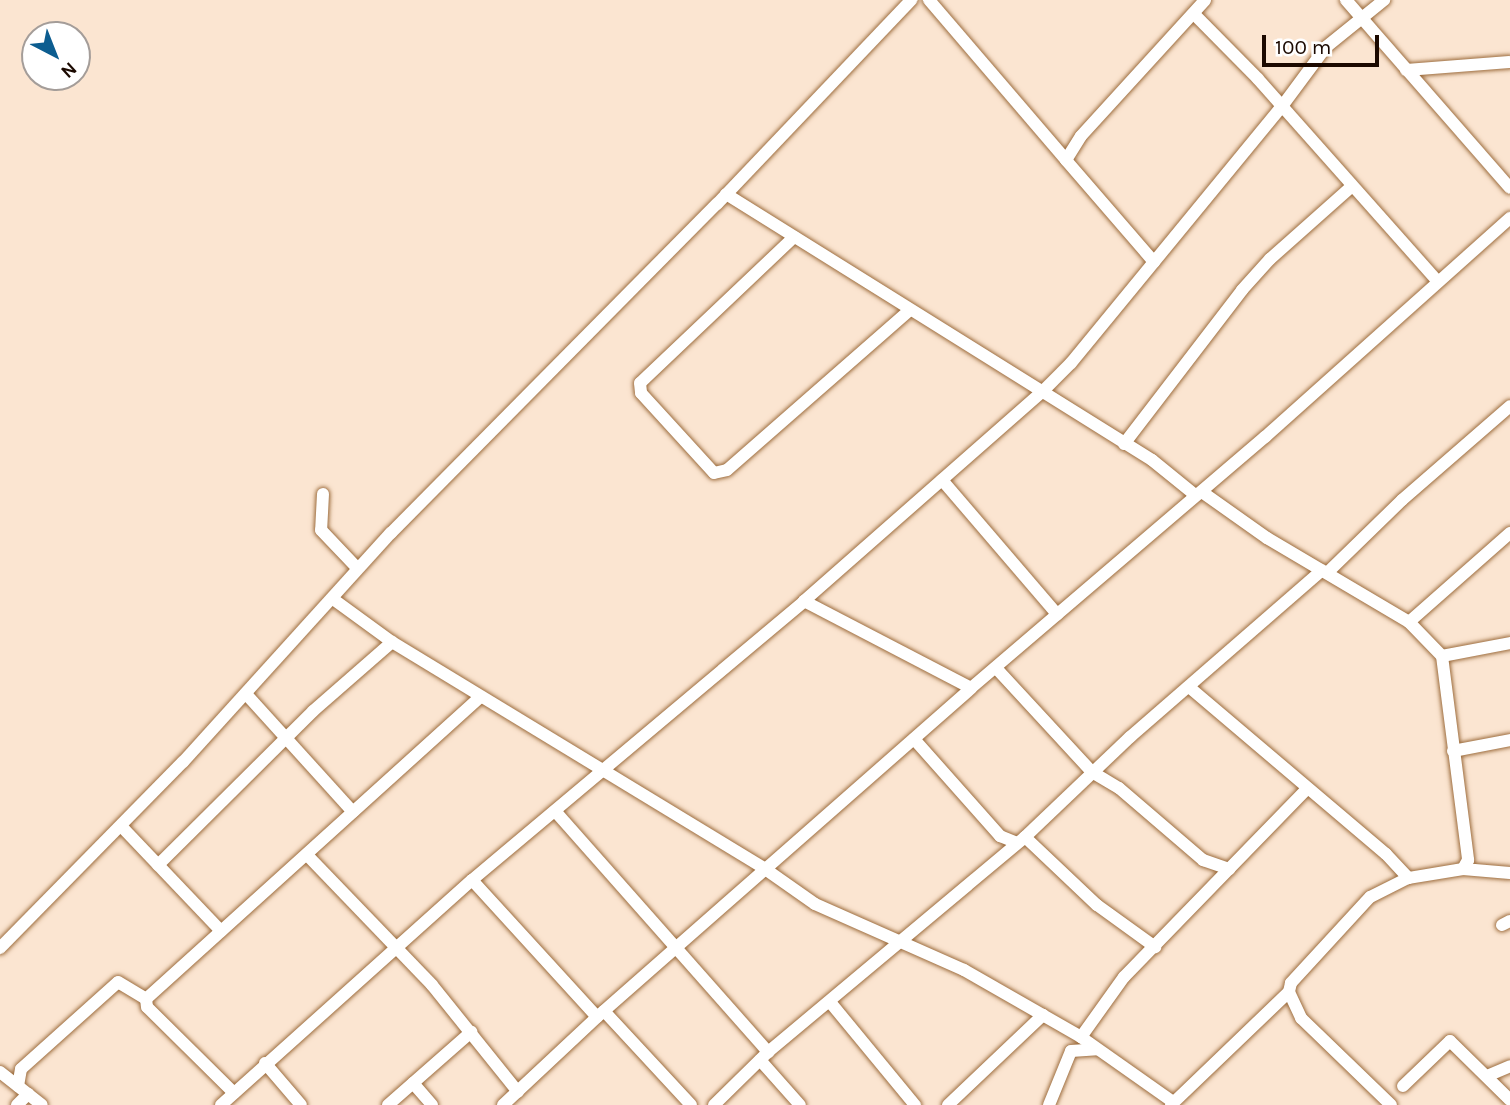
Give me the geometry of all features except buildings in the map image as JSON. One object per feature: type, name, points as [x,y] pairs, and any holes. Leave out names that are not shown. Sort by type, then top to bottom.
[{"type":"street","points":[[0,948],[246,694],[334,599],[357,568],[726,194],[911,0]]},
{"type":"street","points":[[929,0],[1154,262]]},
{"type":"street","points":[[1066,160],[1081,136],[1205,0]]},
{"type":"street","points":[[1346,0],[1510,188]]},
{"type":"street","points":[[221,1105],[472,880],[804,601],[1041,393],[1071,363],[1280,109],[1326,47],[1360,16],[1384,0]]},
{"type":"street","points":[[1194,14],[1258,79],[1280,109],[1438,282]]},
{"type":"street","points":[[1406,70],[1510,62]]},
{"type":"street","points":[[1124,444],[1188,355],[1251,279],[1351,187]]},
{"type":"street","points":[[726,194],[1199,494],[1409,622],[1442,656],[1467,843],[1463,869]]},
{"type":"street","points":[[503,1105],[601,1014],[768,871],[971,688],[1199,494],[1510,218]]},
{"type":"street","points":[[794,237],[640,383],[641,393],[714,473],[727,470],[910,310]]},
{"type":"street","points":[[713,1105],[764,1056],[1021,840],[1093,772],[1325,572],[1402,500],[1510,407]]},
{"type":"street","points":[[942,480],[1057,614]]},
{"type":"street","points":[[323,494],[321,530],[357,568]]},
{"type":"street","points":[[1409,622],[1510,533]]},
{"type":"street","points":[[334,599],[392,642],[768,871],[815,905],[964,970],[1081,1037],[1172,1103],[1289,992],[1292,983],[1370,897],[1408,878],[1463,869],[1510,873]]},
{"type":"street","points":[[804,601],[971,688]]},
{"type":"street","points":[[158,865],[286,738],[392,642]]},
{"type":"street","points":[[1442,656],[1510,643]]},
{"type":"street","points":[[996,667],[1093,772],[1119,788],[1203,860],[1229,869]]},
{"type":"street","points":[[1189,687],[1408,878]]},
{"type":"street","points":[[246,694],[353,811]]},
{"type":"street","points":[[146,999],[480,697]]},
{"type":"street","points":[[914,739],[1000,836],[1021,840],[1097,905],[1155,947]]},
{"type":"street","points":[[1453,751],[1510,740]]},
{"type":"street","points":[[1081,1037],[1104,1000],[1307,789]]},
{"type":"street","points":[[555,811],[678,947],[800,1105]]},
{"type":"street","points":[[121,826],[221,931]]},
{"type":"street","points":[[307,855],[397,949],[471,1032],[519,1092]]},
{"type":"street","points":[[472,880],[691,1105]]},
{"type":"street","points":[[20,1098],[22,1069],[118,982],[146,999]]},
{"type":"street","points":[[1289,992],[1301,1018],[1391,1105]]},
{"type":"street","points":[[146,999],[147,1007],[234,1093]]},
{"type":"street","points":[[830,1002],[915,1105]]},
{"type":"street","points":[[948,1105],[1042,1015]]},
{"type":"street","points":[[388,1105],[471,1032]]},
{"type":"street","points":[[1403,1086],[1447,1041],[1488,1076],[1510,1100]]},
{"type":"street","points":[[1049,1105],[1071,1051],[1097,1049]]},
{"type":"street","points":[[265,1063],[300,1105]]},
{"type":"street","points":[[1488,1076],[1510,1066]]},
{"type":"street","points":[[0,1072],[20,1098],[42,1105]]},
{"type":"street","points":[[413,1083],[432,1105]]}]
